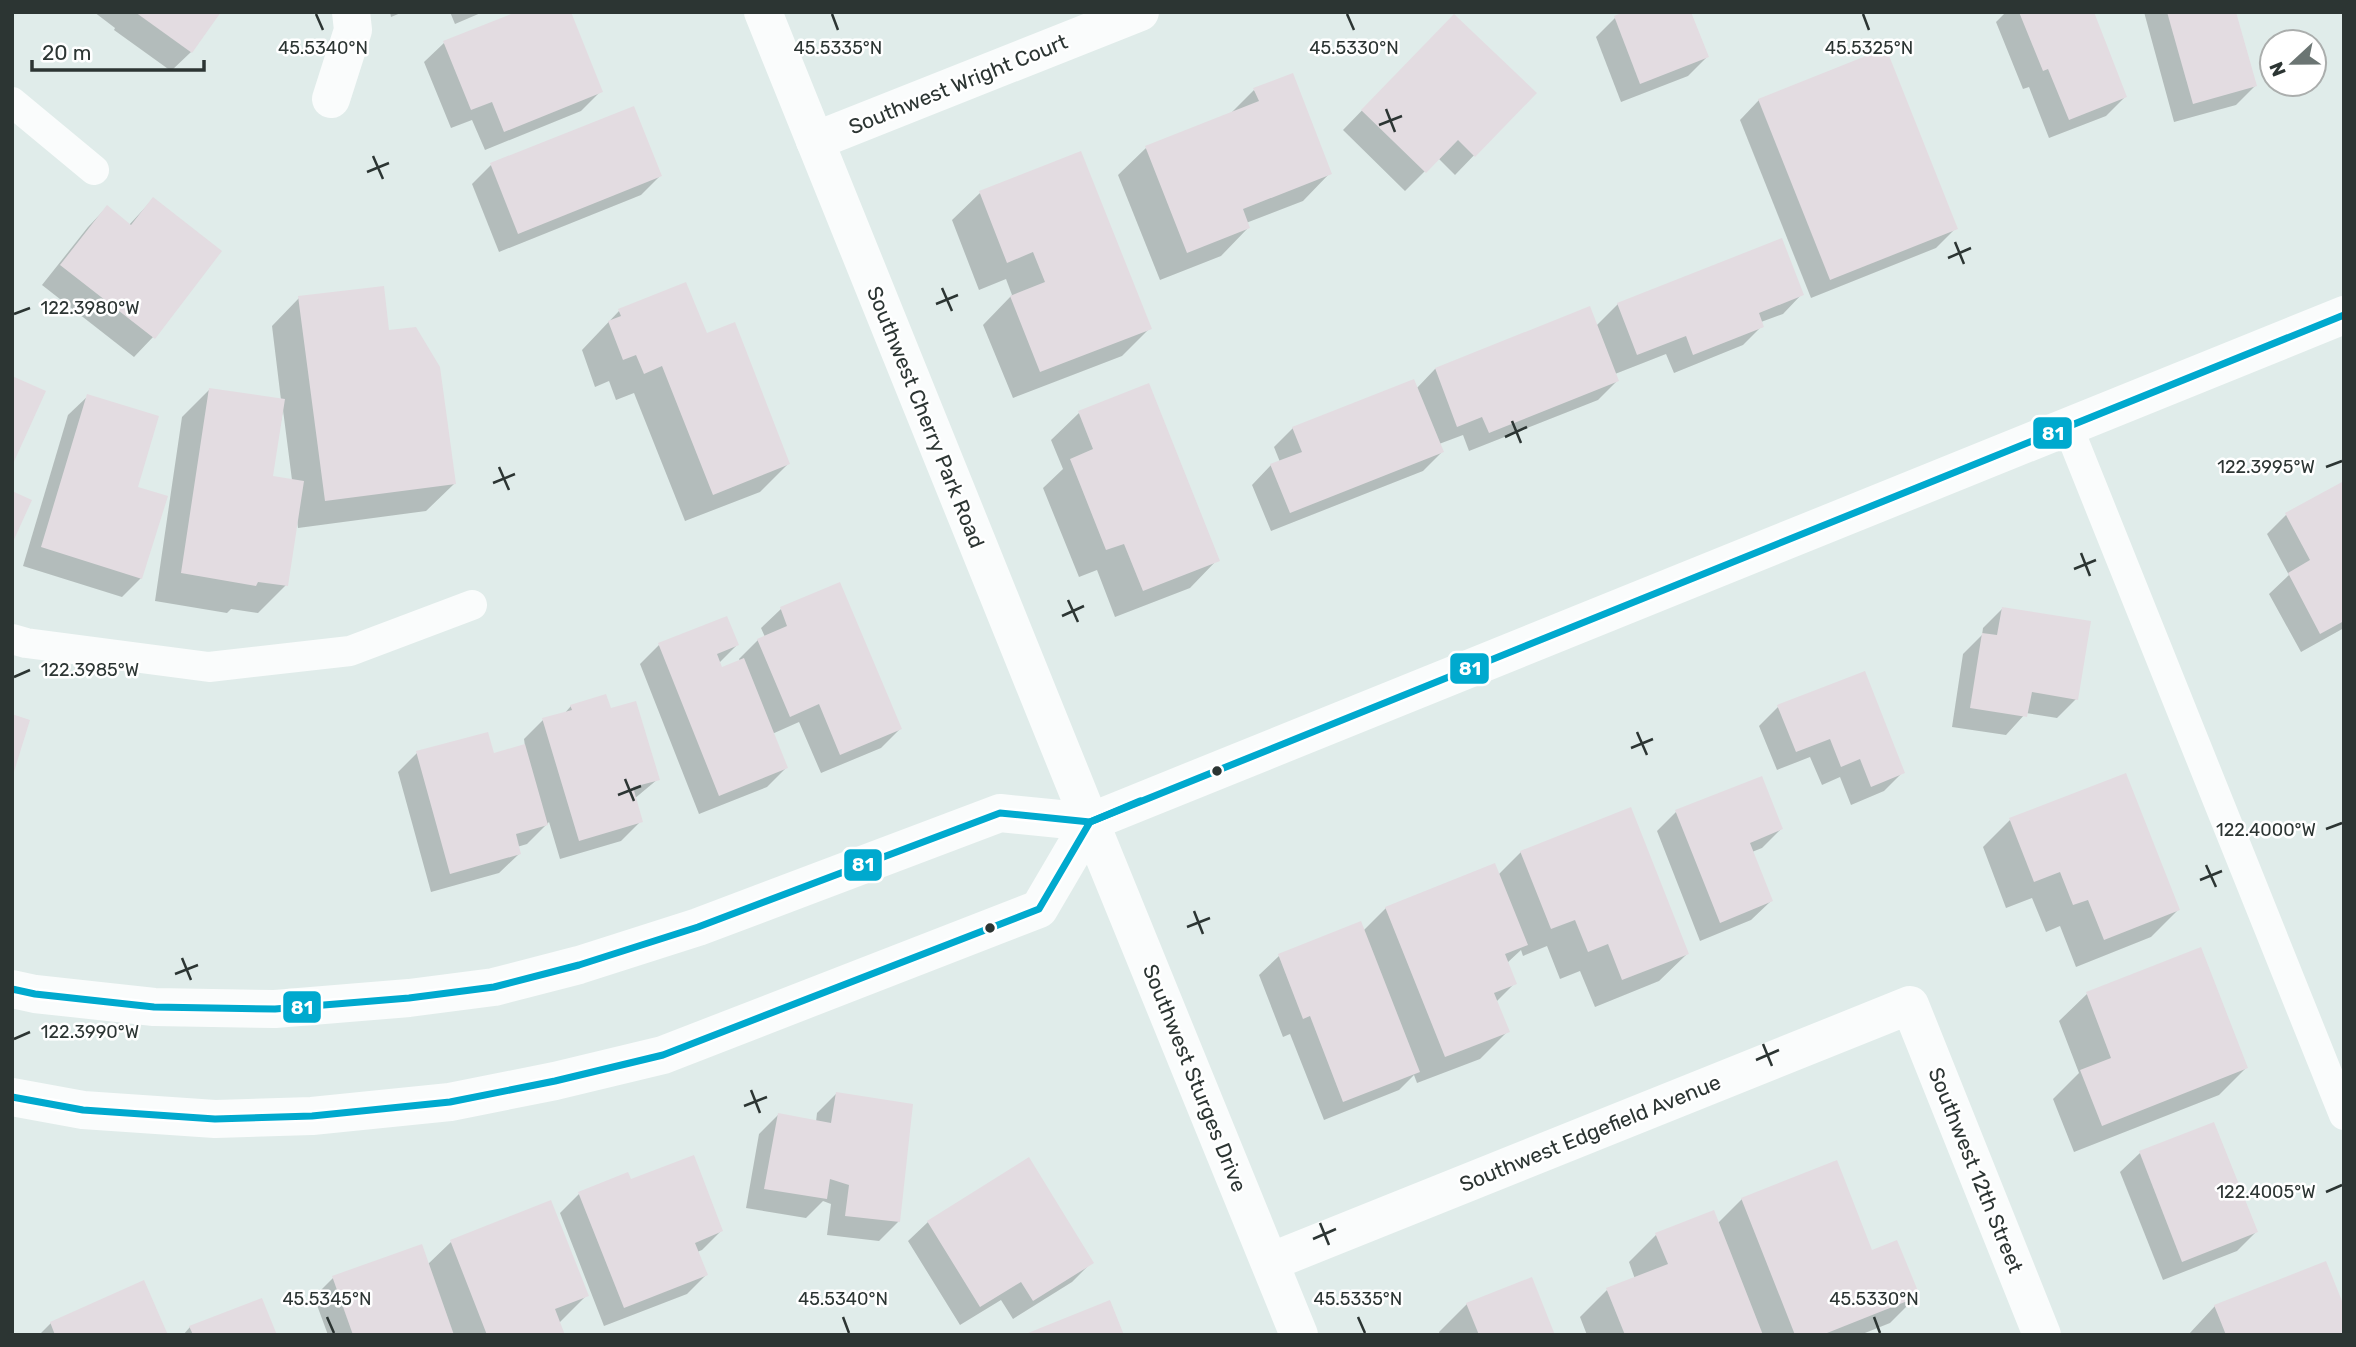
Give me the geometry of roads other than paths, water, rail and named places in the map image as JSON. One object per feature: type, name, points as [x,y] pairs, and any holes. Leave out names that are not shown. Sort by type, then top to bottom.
[{"type":"main road","points":[[331,99],[353,30],[351,12]]},
{"type":"main road","name":"Southwest Cherry Park Road","points":[[763,12],[1090,822]]},
{"type":"main road","name":"Southwest Wright Court","points":[[815,141],[1140,12]]},
{"type":"main road","points":[[12,989],[154,1007],[275,1009],[409,998],[494,987],[579,965],[698,927],[1000,813],[1090,822],[2344,315]]},
{"type":"main road","points":[[12,1097],[83,1110],[215,1119],[312,1116],[450,1102],[555,1081],[663,1055],[1039,909],[1090,822]]},
{"type":"main road","name":"Southwest Sturges Drive","points":[[1090,822],[1299,1335]]},
{"type":"main road","name":"Southwest Edgefield Avenue","points":[[1270,1262],[1910,1004]]},
{"type":"main road","name":"Southwest 12th Street","points":[[1910,1004],[2042,1335]]},
{"type":"lane","points":[[12,102],[94,170]]},
{"type":"lane","points":[[2068,427],[2344,1115]]},
{"type":"lane","points":[[12,639],[209,667],[350,651],[472,606]]}]
